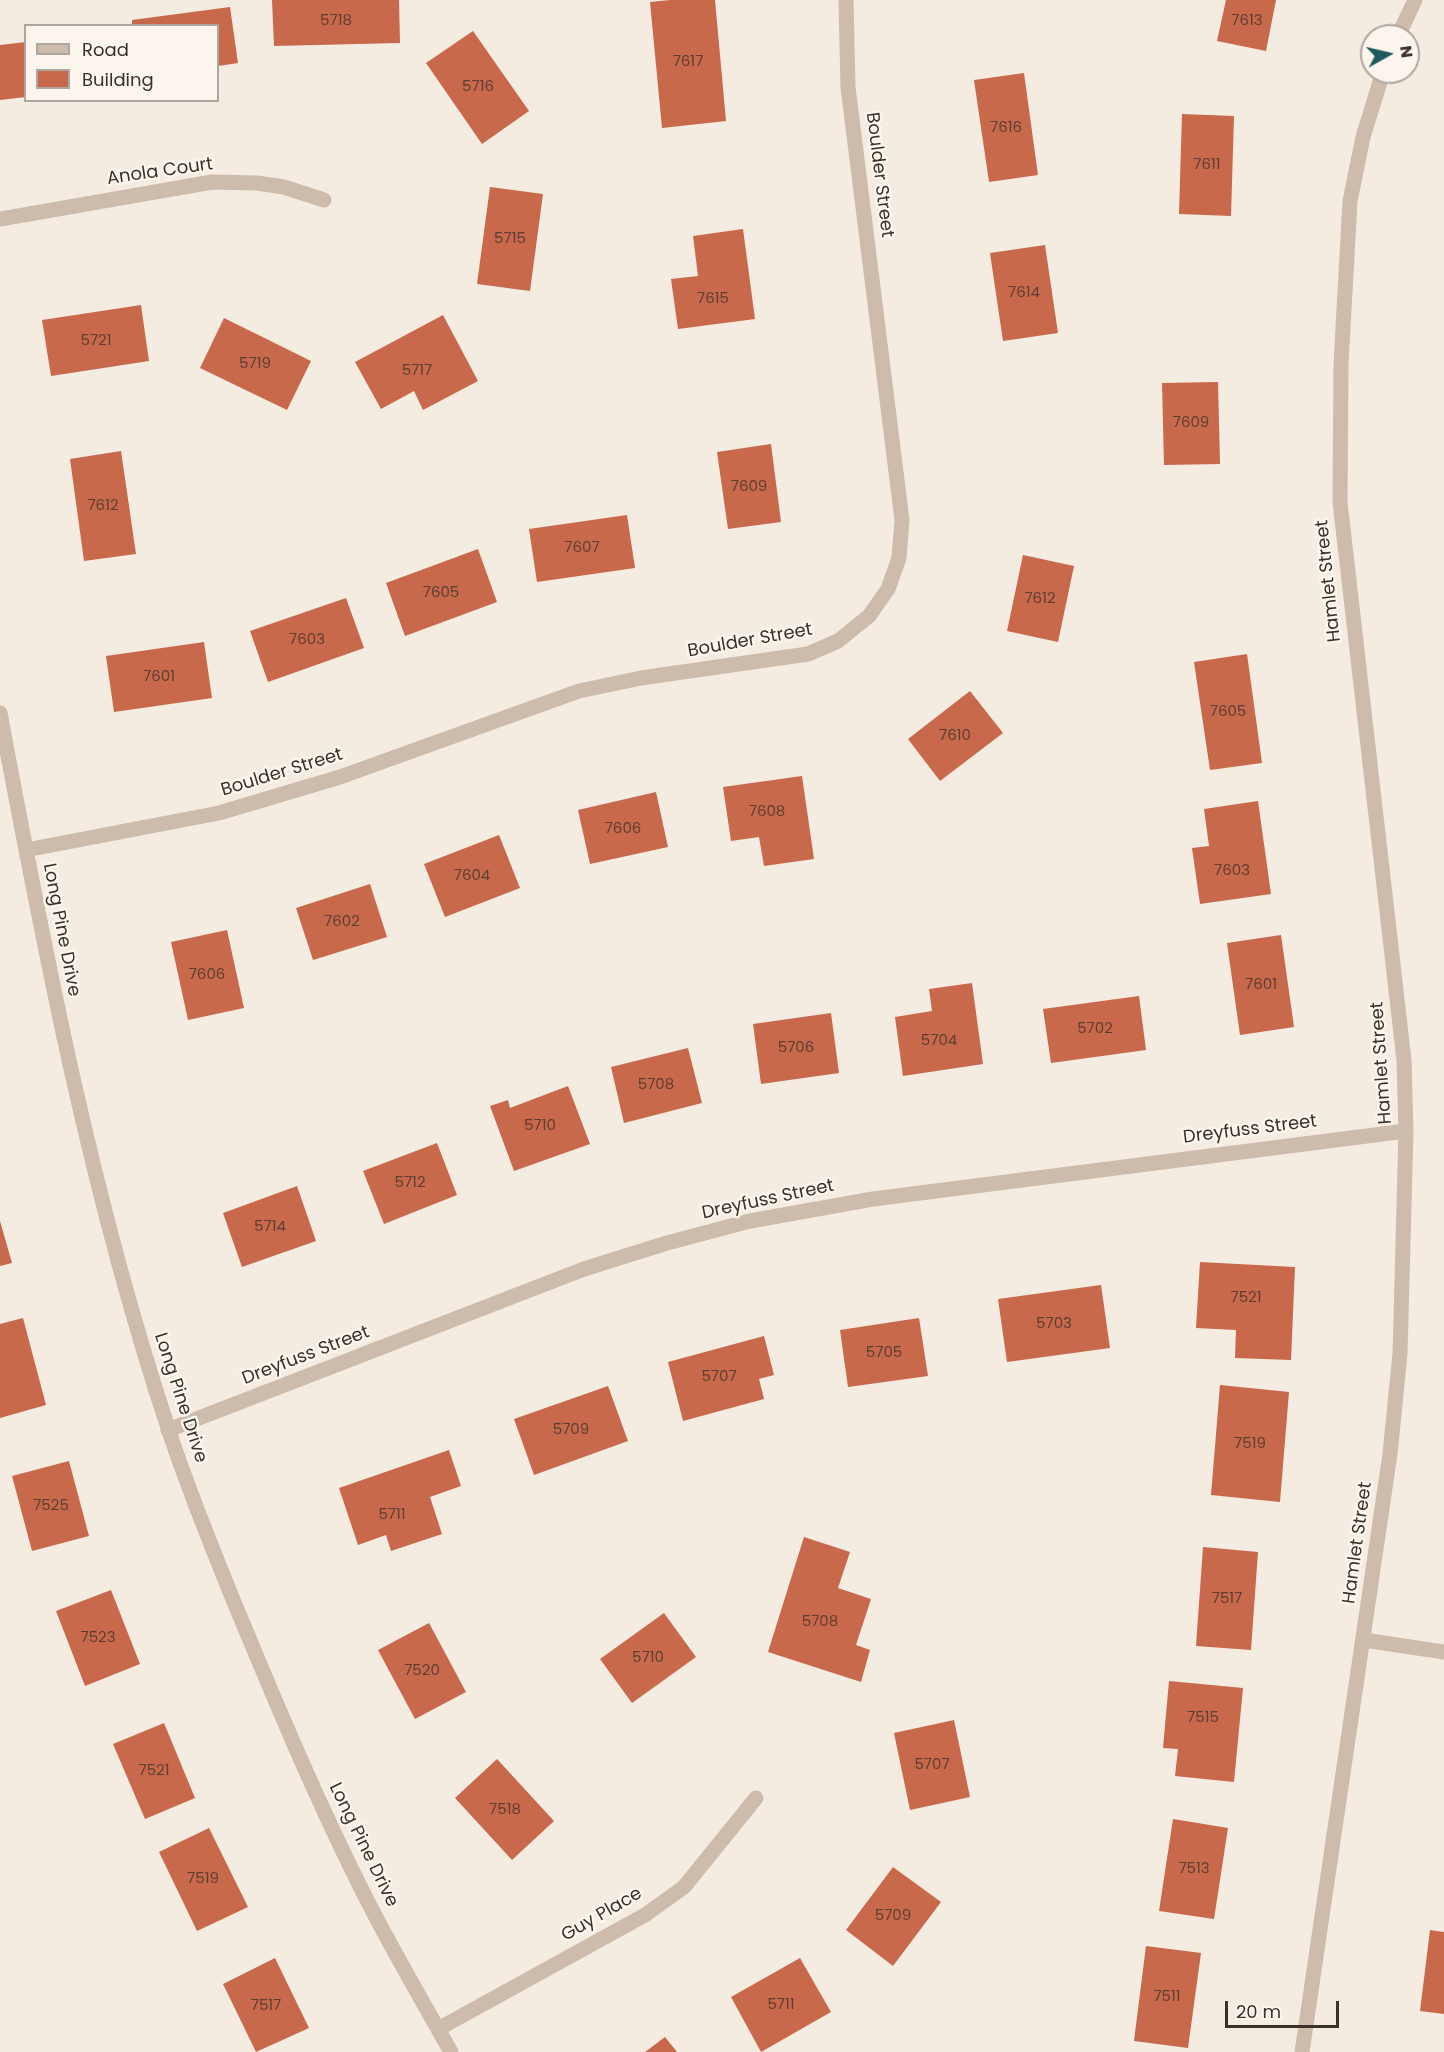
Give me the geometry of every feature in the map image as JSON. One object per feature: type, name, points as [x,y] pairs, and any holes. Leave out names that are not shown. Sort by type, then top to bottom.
[{"type":"street","name":"Boulder Street","points":[[26,850],[219,813],[340,777],[579,691],[642,678],[808,654],[838,641],[869,616],[888,589],[899,558],[902,520],[848,87],[846,0]]},
{"type":"street","points":[[1404,24],[1415,0]]},
{"type":"street","name":"Hamlet Street","points":[[1302,2052],[1364,1640],[1390,1454],[1400,1354],[1406,1131],[1404,1060],[1340,502],[1341,364],[1350,201],[1363,137],[1379,84]]},
{"type":"street","name":"Anola Court","points":[[0,219],[212,182],[257,183],[284,187],[324,200]]},
{"type":"street","name":"Long Pine Drive","points":[[0,713],[50,976],[90,1154],[137,1329],[168,1430],[285,1727],[368,1902],[451,2052]]},
{"type":"street","name":"Dreyfuss Street","points":[[168,1430],[584,1269],[667,1243],[750,1221],[873,1199],[1406,1131]]},
{"type":"street","points":[[1364,1640],[1444,1652]]},
{"type":"street","name":"Guy Place","points":[[438,2030],[645,1915],[677,1892],[696,1876],[756,1798]]},
{"type":"building","points":[[272,0],[399,0],[400,43],[274,46]]},
{"type":"building","points":[[715,0],[726,121],[662,128],[650,2]]},
{"type":"building","points":[[1226,0],[1276,0],[1266,51],[1217,41]]},
{"type":"building","points":[[230,7],[238,63],[219,66],[219,24],[132,24],[132,20]]},
{"type":"building","points":[[473,31],[529,111],[482,144],[426,63]]},
{"type":"building","points":[[24,42],[24,97],[0,100],[0,45]]},
{"type":"building","points":[[1024,73],[1038,175],[989,182],[974,80]]},
{"type":"building","points":[[1182,114],[1234,116],[1231,216],[1179,214]]},
{"type":"building","points":[[490,187],[543,194],[530,291],[477,284]]},
{"type":"building","points":[[743,229],[755,319],[678,329],[671,279],[698,276],[693,236]]},
{"type":"building","points":[[1045,245],[1058,333],[1003,341],[990,253]]},
{"type":"building","points":[[141,305],[149,361],[51,376],[42,320]]},
{"type":"building","points":[[443,315],[478,381],[423,410],[414,391],[381,409],[355,362]]},
{"type":"building","points":[[224,318],[311,361],[287,410],[200,368]]},
{"type":"building","points":[[1218,382],[1220,464],[1164,465],[1162,383]]},
{"type":"building","points":[[771,444],[781,522],[728,529],[717,452]]},
{"type":"building","points":[[121,451],[136,554],[84,561],[70,459]]},
{"type":"building","points":[[627,515],[635,568],[537,582],[529,529]]},
{"type":"building","points":[[478,549],[497,602],[405,636],[386,583]]},
{"type":"building","points":[[1023,555],[1074,566],[1058,642],[1007,631]]},
{"type":"building","points":[[346,598],[364,648],[268,682],[250,631]]},
{"type":"building","points":[[204,642],[212,698],[114,712],[106,656]]},
{"type":"building","points":[[1247,654],[1262,763],[1210,770],[1194,662]]},
{"type":"building","points":[[970,691],[1003,733],[940,781],[908,739]]},
{"type":"building","points":[[802,776],[814,859],[764,866],[759,837],[731,841],[723,787]]},
{"type":"building","points":[[656,792],[668,847],[590,864],[578,810]]},
{"type":"building","points":[[1258,801],[1271,894],[1200,904],[1192,848],[1209,846],[1204,809]]},
{"type":"building","points":[[499,835],[520,888],[445,917],[424,864]]},
{"type":"building","points":[[370,884],[387,937],[313,960],[296,908]]},
{"type":"building","points":[[227,930],[244,1008],[188,1020],[171,942]]},
{"type":"building","points":[[1281,935],[1294,1027],[1240,1035],[1227,943]]},
{"type":"building","points":[[972,983],[983,1064],[903,1076],[895,1017],[932,1011],[929,989]]},
{"type":"building","points":[[1139,996],[1146,1050],[1051,1063],[1043,1009]]},
{"type":"building","points":[[831,1013],[839,1073],[761,1084],[753,1024]]},
{"type":"building","points":[[688,1048],[702,1103],[624,1123],[611,1067]]},
{"type":"building","points":[[568,1086],[590,1144],[514,1171],[490,1106],[508,1100],[510,1108]]},
{"type":"building","points":[[437,1143],[457,1195],[384,1224],[363,1171]]},
{"type":"building","points":[[297,1186],[316,1241],[242,1267],[223,1213]]},
{"type":"building","points":[[0,1221],[12,1263],[0,1266]]},
{"type":"building","points":[[1200,1262],[1295,1267],[1291,1360],[1235,1358],[1236,1330],[1196,1328]]},
{"type":"building","points":[[1101,1285],[1110,1348],[1007,1362],[998,1299]]},
{"type":"building","points":[[23,1318],[46,1405],[0,1418],[0,1324]]},
{"type":"building","points":[[919,1318],[928,1376],[848,1387],[840,1330]]},
{"type":"building","points":[[764,1336],[774,1375],[759,1379],[764,1399],[683,1421],[668,1362]]},
{"type":"building","points":[[1220,1385],[1289,1392],[1280,1502],[1211,1495]]},
{"type":"building","points":[[608,1386],[628,1441],[534,1475],[514,1419]]},
{"type":"building","points":[[449,1450],[461,1486],[430,1497],[442,1534],[391,1551],[386,1535],[358,1545],[339,1488]]},
{"type":"building","points":[[69,1461],[89,1536],[32,1551],[12,1476]]},
{"type":"building","points":[[804,1537],[850,1552],[838,1588],[871,1599],[856,1645],[870,1650],[861,1682],[768,1652]]},
{"type":"building","points":[[1203,1547],[1258,1552],[1251,1650],[1196,1646]]},
{"type":"building","points":[[111,1590],[140,1664],[85,1686],[56,1611]]},
{"type":"building","points":[[664,1613],[696,1657],[632,1703],[600,1659]]},
{"type":"building","points":[[429,1623],[466,1692],[415,1719],[378,1650]]},
{"type":"building","points":[[1169,1681],[1243,1688],[1234,1782],[1175,1776],[1178,1749],[1163,1748]]},
{"type":"building","points":[[954,1720],[970,1797],[910,1810],[894,1733]]},
{"type":"building","points":[[164,1723],[195,1798],[145,1819],[113,1744]]},
{"type":"building","points":[[497,1759],[554,1821],[512,1860],[455,1798]]},
{"type":"building","points":[[1173,1819],[1228,1828],[1214,1919],[1159,1911]]},
{"type":"building","points":[[209,1828],[248,1907],[197,1931],[159,1852]]},
{"type":"building","points":[[893,1867],[941,1902],[893,1966],[846,1930]]},
{"type":"building","points":[[1430,1930],[1444,1932],[1444,2014],[1420,2011]]},
{"type":"building","points":[[1146,1946],[1201,1953],[1188,2048],[1134,2041]]},
{"type":"building","points":[[275,1958],[309,2028],[256,2052],[223,1984]]},
{"type":"building","points":[[800,1958],[831,2012],[761,2052],[731,1997]]},
{"type":"building","points":[[665,2037],[677,2052],[645,2052]]}]
